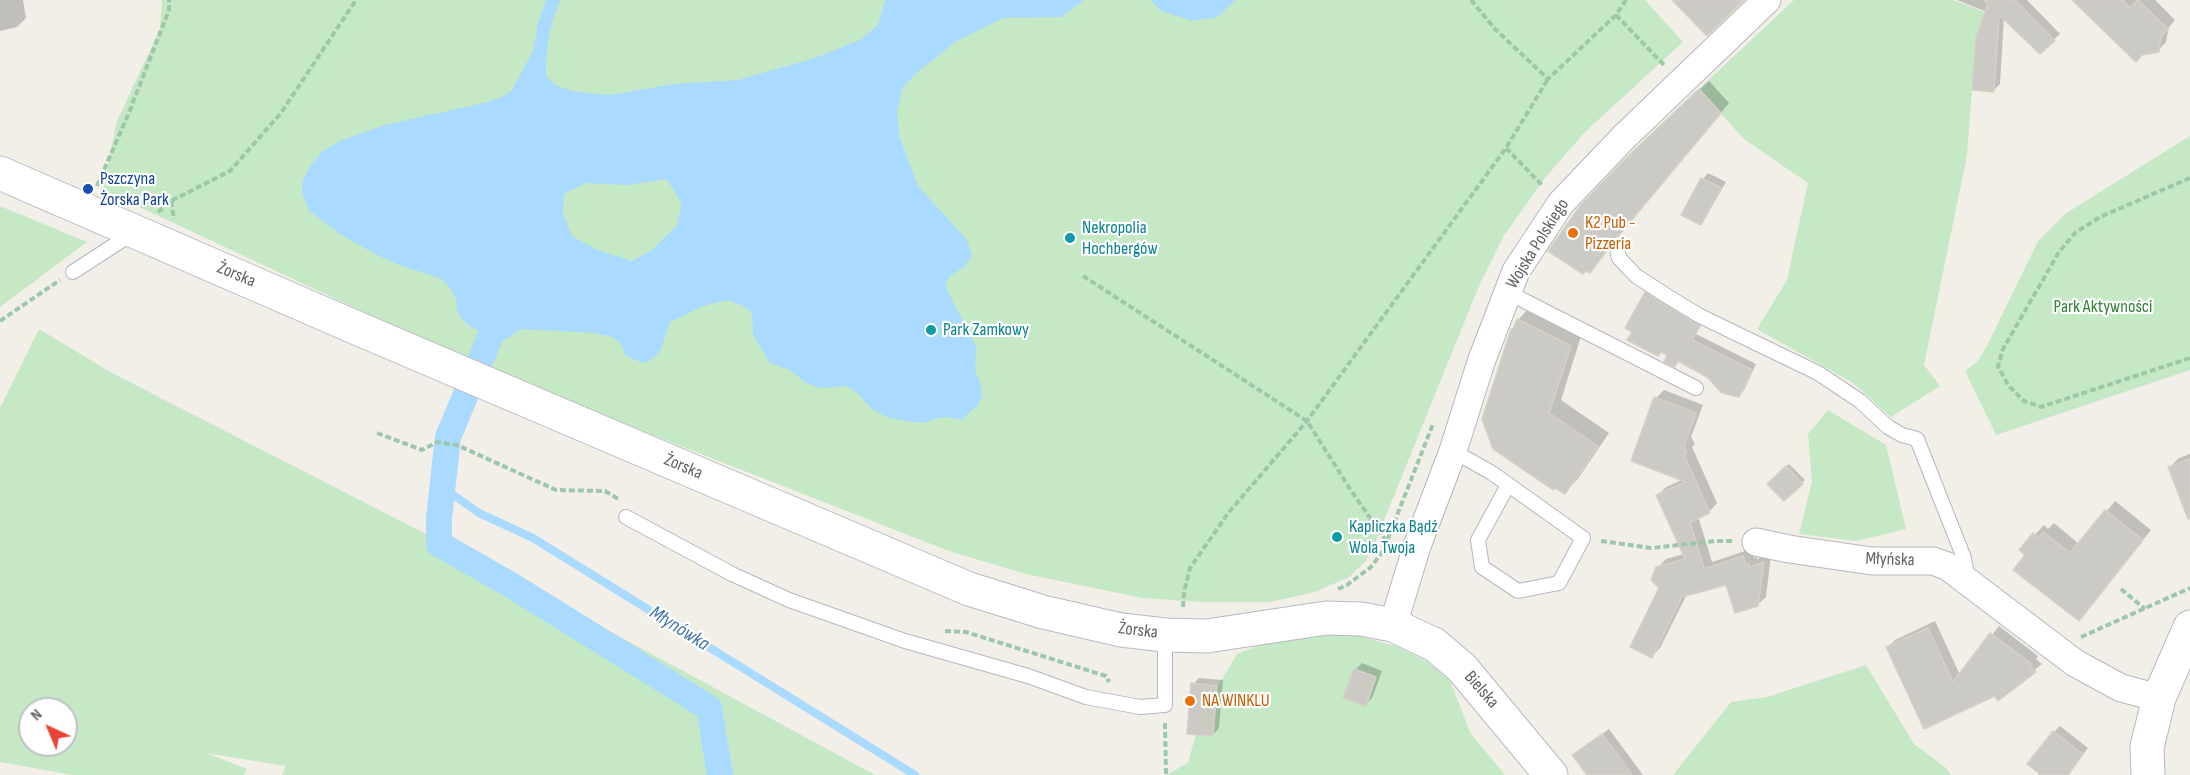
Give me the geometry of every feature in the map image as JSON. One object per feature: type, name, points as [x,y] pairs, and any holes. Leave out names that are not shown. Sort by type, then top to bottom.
[{"type":"main road","name":"Żorska","points":[[0,173],[969,589],[1043,612],[1121,630],[1174,626],[1207,636],[1326,618],[1361,619],[1393,625]]},
{"type":"main road","name":"Bielska","points":[[1393,625],[1435,645],[1462,668],[1551,775]]},
{"type":"main road","points":[[2148,775],[2147,747],[2159,698],[2190,627]]},
{"type":"street","name":"Wojska Polskiego","points":[[1393,625],[1417,546],[1453,451],[1481,362],[1516,271],[1562,203],[1624,137],[1767,0]]},
{"type":"street","name":"Młyńska","points":[[1756,542],[1872,561],[1933,561],[1947,566],[2075,663],[2121,688],[2159,698]]},
{"type":"lane","points":[[73,272],[135,232]]},
{"type":"lane","points":[[1617,249],[1619,258],[1636,276],[1666,296],[1710,321],[1818,373],[1860,401],[1888,427],[1902,435],[1917,439],[1964,558],[1968,582]]},
{"type":"lane","points":[[1507,292],[1696,388]]},
{"type":"lane","points":[[1453,451],[1508,484],[1582,538],[1559,583],[1518,591],[1482,567],[1478,540],[1508,484]]},
{"type":"lane","points":[[626,517],[732,574],[789,600],[905,642],[1028,676],[1086,697],[1140,706],[1165,705],[1174,626]]},
{"type":"path","points":[[95,190],[165,21],[169,10],[169,0]]},
{"type":"path","points":[[135,232],[171,201],[230,171],[281,113],[356,0]]},
{"type":"path","points":[[1472,0],[1495,29],[1548,79]]},
{"type":"path","points":[[1174,626],[1190,568],[1228,512],[1307,421],[1506,148],[1548,79],[1616,15],[1626,0]]},
{"type":"path","points":[[1616,15],[1668,70]]},
{"type":"path","points":[[1506,148],[1546,189]]},
{"type":"path","points":[[2190,178],[2100,217],[2075,233],[2059,252],[2003,349],[1998,366],[2008,385],[2024,401],[2041,407],[2190,358]]},
{"type":"path","points":[[0,321],[73,272]]},
{"type":"path","points":[[1083,276],[1307,421],[1387,542]]},
{"type":"path","points":[[1336,590],[1347,585],[1371,567],[1383,551],[1436,416]]},
{"type":"path","points":[[377,433],[422,450],[437,442],[457,445],[556,490],[605,491],[625,502]]},
{"type":"path","points":[[1582,538],[1651,548],[1716,541],[1756,542]]},
{"type":"path","points":[[2057,648],[2190,588]]},
{"type":"path","points":[[2121,589],[2145,609]]},
{"type":"path","points":[[936,631],[966,632],[1106,676],[1112,687]]},
{"type":"path","points":[[1165,705],[1166,775]]},
{"type":"green space","name":"Park Zamkowy","points":[[162,0],[1645,0],[1683,42],[1585,132],[1545,178],[1503,237],[1479,286],[1374,545],[1365,562],[1349,577],[1315,592],[1270,602],[1203,602],[1142,598],[1026,574],[949,551],[494,373],[103,190],[117,121],[160,29]]},
{"type":"green space","points":[[1794,0],[1953,0],[1985,12],[1976,37],[1967,155],[1924,365],[1940,386],[1891,417],[1853,383],[1757,329],[1787,280],[1808,183],[1744,139],[1699,89]]},
{"type":"green space","name":"Park Aktywności","points":[[2190,136],[2190,370],[1996,435],[1965,371],[1977,362],[1987,346],[2038,241],[2065,214]]},
{"type":"green space","points":[[0,206],[87,242],[0,307]]},
{"type":"green space","points":[[39,329],[112,373],[506,575],[875,775],[282,775],[286,766],[206,753],[247,769],[244,775],[73,775],[0,762],[0,408]]},
{"type":"green space","points":[[1828,410],[1886,445],[1906,529],[1856,541],[1799,534],[1812,481],[1808,434]]},
{"type":"green space","points":[[1328,634],[1359,636],[1398,647],[1426,661],[1450,681],[1471,734],[1505,775],[1166,775],[1188,763],[1201,715],[1237,654],[1265,643]]},
{"type":"green space","points":[[1866,665],[1914,744],[1946,768],[1951,775],[1673,775],[1731,702],[1767,697]]},
{"type":"water","points":[[546,0],[560,0],[550,29],[546,76],[555,85],[575,92],[610,95],[674,84],[738,80],[815,58],[860,40],[878,25],[885,0],[1084,0],[1061,17],[1003,18],[957,41],[915,74],[903,88],[897,111],[899,136],[918,186],[967,240],[972,256],[964,267],[950,276],[946,282],[947,290],[976,347],[975,370],[982,398],[977,406],[961,420],[949,417],[923,423],[906,421],[887,417],[872,409],[847,386],[821,388],[806,383],[790,370],[770,363],[753,335],[752,313],[742,305],[726,300],[704,306],[670,322],[660,351],[650,361],[643,363],[626,356],[621,344],[613,337],[595,333],[521,329],[505,340],[472,328],[462,319],[457,310],[456,299],[443,280],[375,254],[340,234],[309,211],[302,192],[303,181],[310,166],[323,151],[342,140],[385,125],[488,102],[504,96],[512,90],[533,51],[538,24]],"holes":[[[667,179],[682,204],[677,226],[651,251],[632,261],[597,250],[572,236],[563,213],[564,194],[586,183],[627,185]]]},
{"type":"water","points":[[1151,0],[1236,0],[1217,17],[1193,21],[1161,11]]},
{"type":"building","points":[[1672,0],[1744,0],[1707,36]]},
{"type":"building","points":[[1984,0],[2015,0],[2055,41],[2040,54],[1999,15],[1994,92],[1972,90],[1976,37],[1988,4]]},
{"type":"building","points":[[2072,0],[2122,0],[2130,8],[2138,0],[2168,29],[2161,37],[2159,52],[2142,55],[2136,62]]},
{"type":"building","points":[[1699,89],[1721,113],[1611,243],[1590,273],[1585,271],[1583,274],[1548,251],[1580,206],[1623,161]]},
{"type":"building","points":[[1701,178],[1721,188],[1701,225],[1681,215]]},
{"type":"building","points":[[1645,292],[1700,326],[1692,340],[1752,370],[1739,397],[1722,393],[1707,377],[1678,361],[1675,367],[1664,362],[1667,355],[1661,352],[1658,356],[1627,340],[1632,332],[1625,328]]},
{"type":"building","points":[[1517,319],[1571,346],[1549,413],[1598,446],[1565,494],[1555,488],[1553,490],[1493,449],[1482,419],[1511,329]]},
{"type":"building","points":[[1654,397],[1696,413],[1684,446],[1687,454],[1684,455],[1710,513],[1690,522],[1704,569],[1743,556],[1749,567],[1764,562],[1758,606],[1735,613],[1726,585],[1682,597],[1652,658],[1630,647],[1659,588],[1651,580],[1656,567],[1685,559],[1656,495],[1686,482],[1631,461]]},
{"type":"building","points":[[2190,459],[2190,519],[2188,519],[2168,467]]},
{"type":"building","points":[[1786,466],[1803,484],[1784,501],[1767,484]]},
{"type":"building","points":[[2105,510],[2143,540],[2079,621],[2013,570],[2025,555],[2019,550],[2033,533],[2038,538],[2043,532],[2070,553]]},
{"type":"building","points":[[1928,628],[1953,682],[1990,633],[2032,664],[2030,667],[2036,672],[1998,701],[1995,696],[1924,729],[1886,647]]},
{"type":"building","points":[[1354,669],[1376,677],[1366,706],[1343,698]]},
{"type":"building","points":[[1191,683],[1217,686],[1213,736],[1187,734]]},
{"type":"building","points":[[2053,731],[2083,754],[2068,775],[2041,775],[2027,764]]},
{"type":"building","points":[[1602,734],[1632,775],[1587,775],[1572,755]]},
{"type":"waterway","points":[[491,335],[448,437],[439,518],[439,544],[511,585],[709,708],[720,775]]},
{"type":"waterway","name":"Młynówka","points":[[442,487],[479,513],[533,538],[915,775]]},
{"type":"place","name":"Pszczyna Żorska Park","points":[[88,189]]},
{"type":"place","name":"K2 Pub - Pizzeria","points":[[1573,233]]},
{"type":"place","name":"Nekropolia Hochbergów","points":[[1070,238]]},
{"type":"place","name":"Park Zamkowy","points":[[931,330]]},
{"type":"place","name":"Kapliczka Bądź Wola Twoja","points":[[1337,537]]},
{"type":"place","name":"NA WINKLU","points":[[1190,701]]}]
